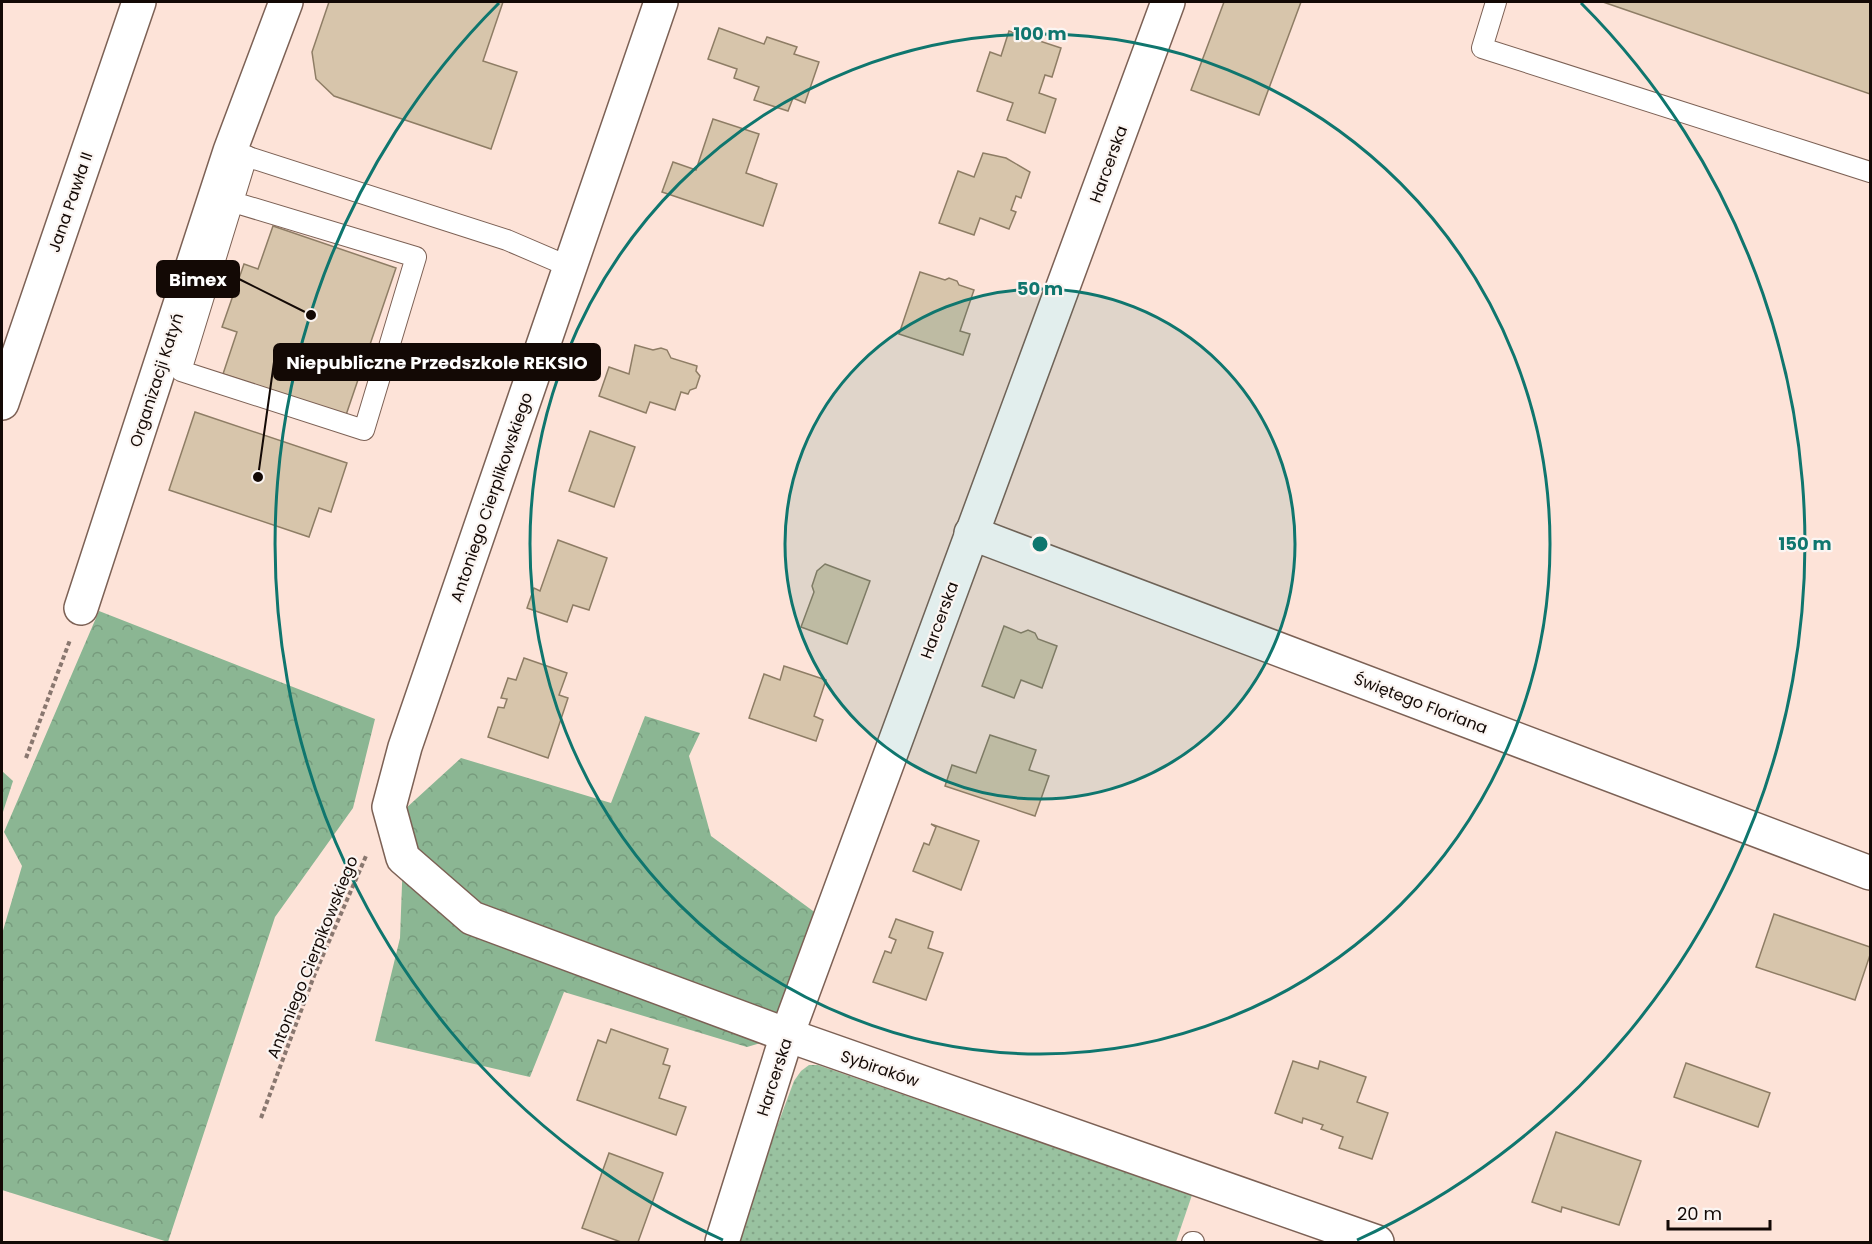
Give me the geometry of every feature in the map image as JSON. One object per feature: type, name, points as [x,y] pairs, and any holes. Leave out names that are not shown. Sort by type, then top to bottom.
[{"type":"street","name":"Jana Pawła II","points":[[2,403],[139,2]]},
{"type":"street","name":"Organizacji Katyń","points":[[81,608],[239,153],[286,2]]},
{"type":"street","name":"Antoniego Cierplikowskiego","points":[[389,807],[405,747],[661,2]]},
{"type":"street","name":"Harcerska","points":[[722,1242],[787,1035],[1168,2]]},
{"type":"street","name":"Świętego Floriana","points":[[971,533],[1870,873]]},
{"type":"street","name":"Sybiraków","points":[[389,807],[403,858],[472,918],[787,1035],[1377,1242]]},
{"type":"lane","points":[[1496,2],[1482,48],[1870,172]]},
{"type":"lane","points":[[233,202],[416,257],[364,430],[181,371],[233,202],[239,153],[507,240],[570,267]]},
{"type":"path","points":[[26,758],[81,608]]},
{"type":"path","name":"Antoniego Cierpikowskiego","points":[[261,1118],[314,976],[389,807]]},
{"type":"green space","points":[[99,611],[375,719],[353,808],[275,917],[168,1242],[2,1190],[2,934],[22,866],[4,832]]},
{"type":"green space","points":[[645,716],[700,733],[689,756],[711,836],[828,922],[787,1035],[747,1047],[564,992],[530,1077],[375,1041],[400,938],[403,858],[393,820],[461,758],[611,803]]},
{"type":"green space","points":[[2,771],[13,781],[2,815]]},
{"type":"green space","points":[[809,1065],[818,1065],[1192,1195],[1176,1242],[734,1242],[794,1081]]},
{"type":"building","points":[[329,2],[503,2],[483,61],[517,72],[491,149],[334,96],[316,79],[312,52]]},
{"type":"building","points":[[1224,2],[1301,2],[1259,115],[1191,90]]},
{"type":"building","points":[[1603,2],[1870,2],[1870,94]]},
{"type":"building","points":[[719,28],[764,44],[767,37],[797,47],[794,54],[819,62],[805,103],[793,98],[788,111],[754,100],[759,87],[734,78],[737,69],[708,59]]},
{"type":"building","points":[[1009,31],[1061,48],[1052,77],[1045,75],[1039,93],[1056,99],[1045,133],[1007,120],[1013,103],[977,91],[990,52],[1001,56]]},
{"type":"building","points":[[713,119],[759,134],[746,173],[777,184],[763,226],[662,192],[673,162],[696,170]]},
{"type":"building","points":[[983,153],[1006,158],[1030,172],[1021,198],[1016,196],[1011,210],[1016,212],[1009,229],[980,218],[974,235],[939,223],[958,171],[974,177]]},
{"type":"building","points":[[273,226],[396,268],[346,415],[223,374],[237,332],[222,327],[244,264],[258,269]]},
{"type":"building","points":[[920,272],[945,280],[949,278],[957,281],[959,285],[974,290],[960,331],[970,334],[963,355],[899,334]]},
{"type":"building","points":[[635,345],[653,350],[661,348],[667,350],[671,358],[697,366],[696,371],[700,376],[696,388],[690,390],[688,394],[681,392],[675,410],[650,402],[646,413],[599,396],[609,367],[629,374]]},
{"type":"building","points":[[195,412],[347,463],[331,512],[319,508],[309,537],[169,490]]},
{"type":"building","points":[[590,431],[635,447],[614,507],[569,491]]},
{"type":"building","points":[[558,540],[607,558],[589,610],[573,605],[567,622],[527,608],[534,588],[540,591]]},
{"type":"building","points":[[825,564],[870,581],[847,644],[801,627],[814,592],[812,586],[817,571]]},
{"type":"building","points":[[1004,626],[1021,633],[1028,630],[1035,633],[1038,639],[1057,646],[1042,688],[1021,680],[1014,698],[982,686]]},
{"type":"building","points":[[524,658],[567,673],[559,695],[568,698],[548,758],[488,737],[498,707],[504,708],[507,699],[501,698],[508,678],[516,680]]},
{"type":"building","points":[[784,666],[826,680],[814,716],[823,720],[816,741],[749,718],[764,674],[780,680]]},
{"type":"building","points":[[990,735],[1036,750],[1029,770],[1049,776],[1035,816],[945,786],[952,765],[976,773]]},
{"type":"building","points":[[931,824],[979,841],[961,890],[913,871],[924,843],[929,845],[936,827]]},
{"type":"building","points":[[1774,914],[1870,947],[1870,955],[1855,1000],[1756,967]]},
{"type":"building","points":[[896,919],[933,932],[928,948],[943,953],[926,1000],[873,982],[885,951],[891,953],[896,940],[889,937]]},
{"type":"building","points":[[611,1029],[668,1049],[663,1064],[670,1066],[659,1098],[686,1107],[676,1135],[577,1100],[598,1040],[606,1043]]},
{"type":"building","points":[[1293,1061],[1318,1069],[1320,1061],[1366,1077],[1357,1102],[1388,1113],[1372,1159],[1339,1148],[1343,1137],[1321,1129],[1323,1125],[1303,1118],[1302,1123],[1275,1113]]},
{"type":"building","points":[[1686,1063],[1770,1093],[1758,1127],[1674,1097]]},
{"type":"building","points":[[1556,1132],[1641,1161],[1619,1225],[1562,1207],[1561,1212],[1532,1202]]},
{"type":"building","points":[[609,1153],[663,1173],[638,1242],[621,1242],[582,1228]]},
{"type":"place","name":"Bimex","points":[[311,315]]},
{"type":"place","name":"Niepubliczne Przedszkole REKSIO","points":[[258,477]]}]
